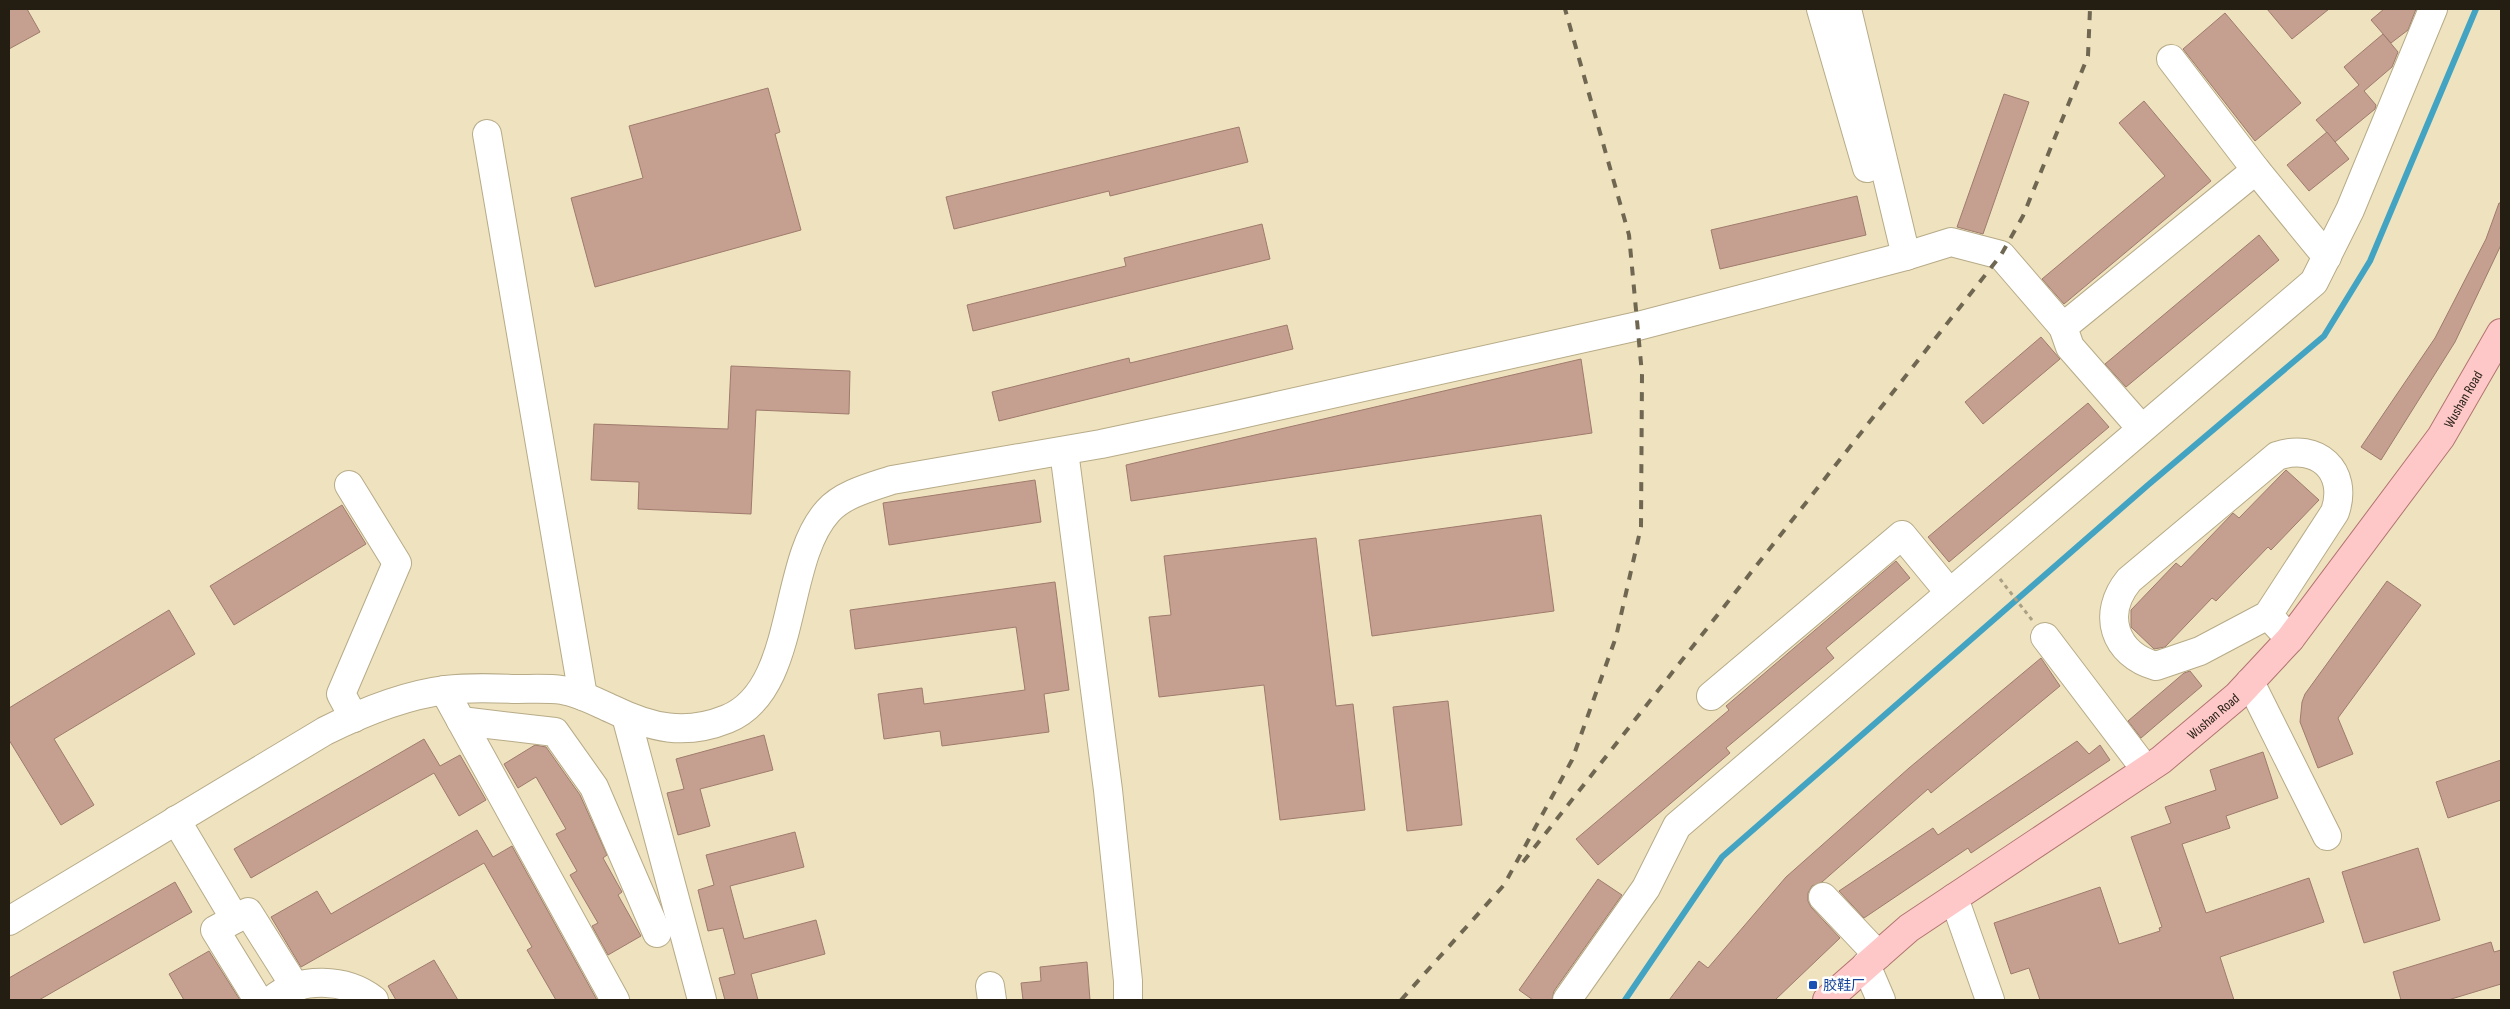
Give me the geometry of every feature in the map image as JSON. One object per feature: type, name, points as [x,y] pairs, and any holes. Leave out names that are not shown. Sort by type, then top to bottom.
[{"type":"main road","name":"Wushan Road","points":[[1827,1000],[1909,928],[2146,770],[2237,696],[2290,639],[2441,437],[2501,333]]},
{"type":"street","points":[[1821,9],[1900,259]]},
{"type":"street","points":[[1847,9],[1900,259]]},
{"type":"street","points":[[1567,1000],[1646,888],[1677,826],[2314,282],[2350,210],[2433,9]]},
{"type":"street","points":[[2171,59],[2256,170],[2327,257]]},
{"type":"street","points":[[487,134],[583,696]]},
{"type":"street","points":[[2063,327],[2256,170]]},
{"type":"street","points":[[9,921],[325,731],[354,718],[415,696],[444,690],[468,688],[561,690],[583,696],[652,726],[684,729],[707,726],[722,721],[749,705],[764,684],[777,659],[809,544],[817,525],[829,510],[842,500],[865,489],[892,480],[1064,451],[1628,328],[1900,259],[1951,242],[2001,255],[2063,327],[2070,347],[2141,428]]},
{"type":"street","points":[[1064,451],[1108,790],[1128,981],[1128,1000]]},
{"type":"street","points":[[2286,452],[2306,452],[2324,460],[2335,475],[2338,484],[2338,503],[2335,512],[2268,615],[2200,651],[2156,666],[2134,657],[2126,649],[2115,627],[2114,616],[2118,596],[2129,580],[2277,456],[2286,452]]},
{"type":"street","points":[[349,485],[397,563],[341,694],[354,718]]},
{"type":"street","points":[[1712,696],[1902,535],[1949,592]]},
{"type":"street","points":[[2268,615],[2290,639]]},
{"type":"street","points":[[2045,637],[2146,770]]},
{"type":"street","points":[[2250,682],[2327,836]]},
{"type":"street","points":[[444,690],[615,1000]]},
{"type":"street","points":[[626,716],[702,1000]]},
{"type":"street","points":[[461,720],[555,732],[594,787],[657,933]]},
{"type":"street","points":[[176,820],[235,919]]},
{"type":"street","points":[[1823,897],[1872,960],[1881,1000]]},
{"type":"street","points":[[1954,898],[1990,1000]]},
{"type":"street","points":[[258,1000],[215,930],[248,912],[296,988]]},
{"type":"street","points":[[272,1000],[280,993],[311,982],[343,984],[374,1000]]},
{"type":"path","points":[[2007,588],[2045,637]]},
{"type":"building","points":[[9,9],[27,9],[40,32],[9,49]]},
{"type":"building","points":[[2267,9],[2329,9],[2292,39]]},
{"type":"building","points":[[2384,9],[2416,9],[2408,30],[2391,43],[2371,20]]},
{"type":"building","points":[[2225,13],[2301,103],[2255,141],[2183,49]]},
{"type":"building","points":[[2383,34],[2398,52],[2392,67],[2364,91],[2376,105],[2375,109],[2335,142],[2316,120],[2359,85],[2344,67]]},
{"type":"building","points":[[768,88],[780,132],[775,134],[801,230],[595,287],[571,198],[643,178],[629,126]]},
{"type":"building","points":[[2004,94],[2029,102],[1983,234],[1957,227]]},
{"type":"building","points":[[2144,101],[2211,181],[2064,304],[2042,279],[2165,176],[2119,123]]},
{"type":"building","points":[[1239,127],[1248,162],[1110,196],[1109,191],[954,229],[946,197]]},
{"type":"building","points":[[2327,132],[2349,159],[2309,191],[2287,165]]},
{"type":"building","points":[[1857,196],[1866,235],[1720,269],[1711,230]]},
{"type":"building","points":[[2499,203],[2501,203],[2501,245],[2455,342],[2381,460],[2361,447],[2435,338],[2486,239]]},
{"type":"building","points":[[1262,224],[1270,259],[973,331],[967,305],[1126,266],[1124,258]]},
{"type":"building","points":[[2259,235],[2279,260],[2126,387],[2105,364]]},
{"type":"building","points":[[1287,325],[1293,349],[999,421],[992,392],[1129,358],[1130,363]]},
{"type":"building","points":[[2041,337],[2060,359],[1983,424],[1965,402]]},
{"type":"building","points":[[1581,359],[1592,433],[1131,501],[1126,465]]},
{"type":"building","points":[[731,366],[850,371],[849,414],[756,410],[751,514],[638,509],[639,482],[591,480],[594,424],[728,429]]},
{"type":"building","points":[[2088,403],[2109,427],[1949,562],[1928,537]]},
{"type":"building","points":[[2286,470],[2319,500],[2271,550],[2268,547],[2216,601],[2212,598],[2165,647],[2154,649],[2131,627],[2131,610],[2176,563],[2181,567],[2233,513],[2239,518]]},
{"type":"building","points":[[1035,480],[1041,522],[889,545],[883,503]]},
{"type":"building","points":[[342,505],[366,544],[234,625],[210,586]]},
{"type":"building","points":[[1541,515],[1554,611],[1372,636],[1359,540]]},
{"type":"building","points":[[1316,538],[1336,706],[1353,704],[1365,810],[1280,820],[1264,685],[1159,697],[1149,617],[1171,615],[1164,556]]},
{"type":"building","points":[[1896,561],[1910,578],[1826,648],[1834,658],[1726,748],[1730,753],[1598,865],[1576,839],[1729,710],[1726,706]]},
{"type":"building","points":[[2387,581],[2421,605],[2338,718],[2353,754],[2318,768],[2300,722],[2302,702],[2305,694]]},
{"type":"building","points":[[1055,582],[1069,690],[1044,694],[1049,732],[942,746],[940,731],[884,739],[878,694],[922,688],[924,704],[1025,690],[1016,627],[855,649],[850,610]]},
{"type":"building","points":[[169,610],[195,654],[54,739],[94,805],[61,825],[9,740],[9,708]]},
{"type":"building","points":[[2041,658],[2060,686],[1931,793],[1928,789],[1822,882],[1812,886],[1808,893],[1808,901],[1811,907],[1840,938],[1775,1000],[1669,1000],[1699,961],[1708,968],[1786,877],[1909,768]]},
{"type":"building","points":[[2190,671],[2202,686],[2141,738],[2128,721],[2184,673]]},
{"type":"building","points":[[1448,701],[1462,825],[1407,831],[1393,707]]},
{"type":"building","points":[[764,735],[773,770],[700,789],[710,826],[678,835],[667,793],[684,789],[676,759]]},
{"type":"building","points":[[424,739],[440,766],[460,755],[486,800],[459,816],[434,773],[251,878],[234,849]]},
{"type":"building","points":[[2077,741],[2089,754],[2100,745],[2110,760],[1971,853],[1968,848],[1864,918],[1839,891],[1933,828],[1938,835]]},
{"type":"building","points":[[535,745],[546,747],[580,795],[607,855],[603,858],[622,892],[618,895],[641,936],[608,955],[592,926],[598,923],[570,875],[577,871],[556,834],[566,829],[536,777],[518,788],[504,764]]},
{"type":"building","points":[[2263,752],[2278,798],[2226,816],[2230,828],[2182,844],[2206,913],[2309,878],[2324,922],[2220,957],[2234,1000],[2040,1000],[2029,968],[2011,974],[1994,923],[2100,887],[2119,944],[2160,931],[2159,928],[2162,927],[2131,837],[2171,823],[2165,807],[2216,790],[2210,770]]},
{"type":"building","points":[[2501,760],[2501,800],[2448,818],[2436,782]]},
{"type":"building","points":[[477,830],[493,857],[512,846],[597,1000],[556,1000],[527,950],[532,947],[484,863],[301,967],[271,917],[317,891],[331,914]]},
{"type":"building","points":[[795,832],[804,867],[730,886],[744,939],[816,920],[825,954],[751,974],[758,1000],[725,1000],[719,978],[735,974],[723,928],[708,931],[698,890],[714,885],[706,855]]},
{"type":"building","points":[[2418,848],[2440,920],[2364,943],[2342,872]]},
{"type":"building","points":[[1598,879],[1622,895],[1554,991],[1552,1000],[1533,1000],[1519,990]]},
{"type":"building","points":[[175,882],[192,912],[39,1000],[9,1000],[9,978]]},
{"type":"building","points":[[2491,942],[2494,952],[2501,950],[2501,984],[2448,1000],[2401,1000],[2393,972]]},
{"type":"building","points":[[209,951],[240,1000],[184,1000],[169,974]]},
{"type":"building","points":[[434,960],[458,1000],[396,1000],[388,986]]},
{"type":"building","points":[[1087,962],[1090,1000],[1023,1000],[1021,983],[1041,981],[1040,967]]},
{"type":"waterway","points":[[1625,1000],[1722,857],[2148,485],[2324,336],[2370,261],[2476,9]]},
{"type":"railway","points":[[1401,1000],[1504,885],[1572,760],[1616,637],[1641,527],[1642,374],[1629,235],[1565,9]]},
{"type":"railway","points":[[1523,862],[2001,255],[2023,216],[2088,56],[2090,9]]},
{"type":"place","name":"胶鞋厂","points":[[1813,985]]}]
